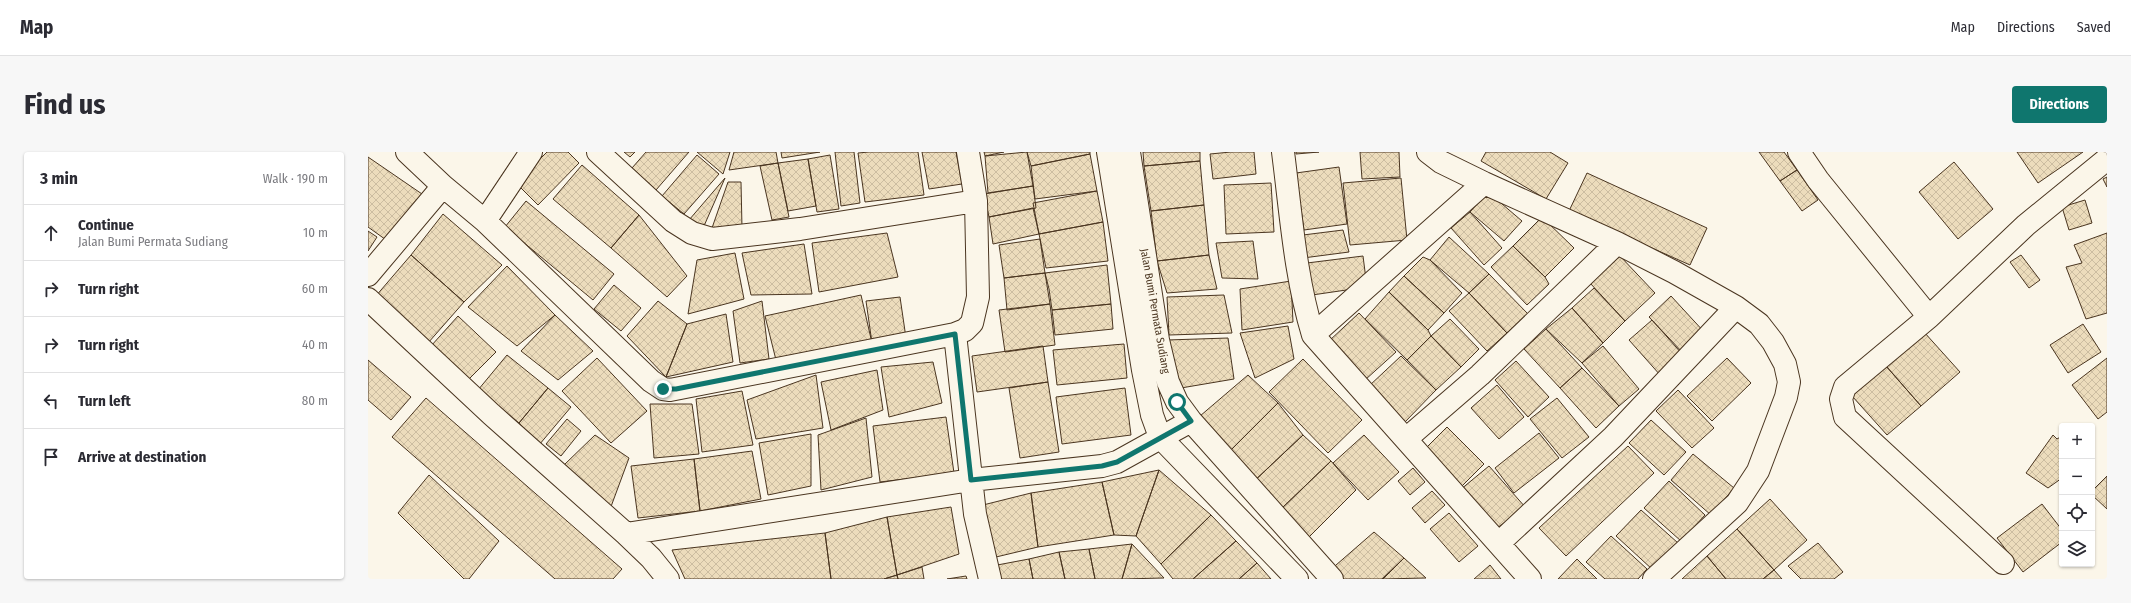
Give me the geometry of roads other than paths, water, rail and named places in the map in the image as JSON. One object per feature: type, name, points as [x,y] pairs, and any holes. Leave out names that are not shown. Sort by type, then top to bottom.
[{"type":"street","points":[[407,152],[443,186],[485,220],[651,381],[663,389],[676,389],[955,334],[965,330],[972,322],[978,298],[976,200],[968,152]]},
{"type":"street","points":[[485,220],[531,152]]},
{"type":"street","points":[[598,152],[673,221],[692,234],[712,239],[800,229],[976,200]]},
{"type":"street","name":"Jalan Bumi Permata Sudiang","points":[[1108,152],[1143,370],[1152,415],[1160,437],[1297,579]]},
{"type":"street","name":"Jalan Bumi Permata Sudiang","points":[[1129,152],[1158,340],[1166,375],[1177,402],[1191,421],[1332,579]]},
{"type":"street","points":[[1283,152],[1296,260],[1303,302],[1313,335],[1530,579]]},
{"type":"street","points":[[1428,152],[1441,162],[1484,183],[1617,243],[1674,272],[1736,307],[1759,324],[1773,342],[1785,364],[1789,382],[1786,397],[1758,471],[1737,503],[1654,579]]},
{"type":"street","points":[[1799,152],[1818,180],[1929,317]]},
{"type":"street","points":[[2003,563],[1846,417],[1841,399],[1845,387],[1929,317],[2026,225],[2107,159]]},
{"type":"street","points":[[1313,335],[1484,183]]},
{"type":"street","points":[[368,275],[443,186]]},
{"type":"street","points":[[1406,439],[1480,375],[1617,243]]},
{"type":"street","points":[[368,299],[491,414],[626,534],[651,558],[668,579]]},
{"type":"street","points":[[1499,543],[1613,437],[1736,307]]},
{"type":"street","points":[[955,334],[975,514],[990,579]]},
{"type":"street","points":[[626,534],[971,480],[1102,466],[1117,462],[1191,421]]}]
